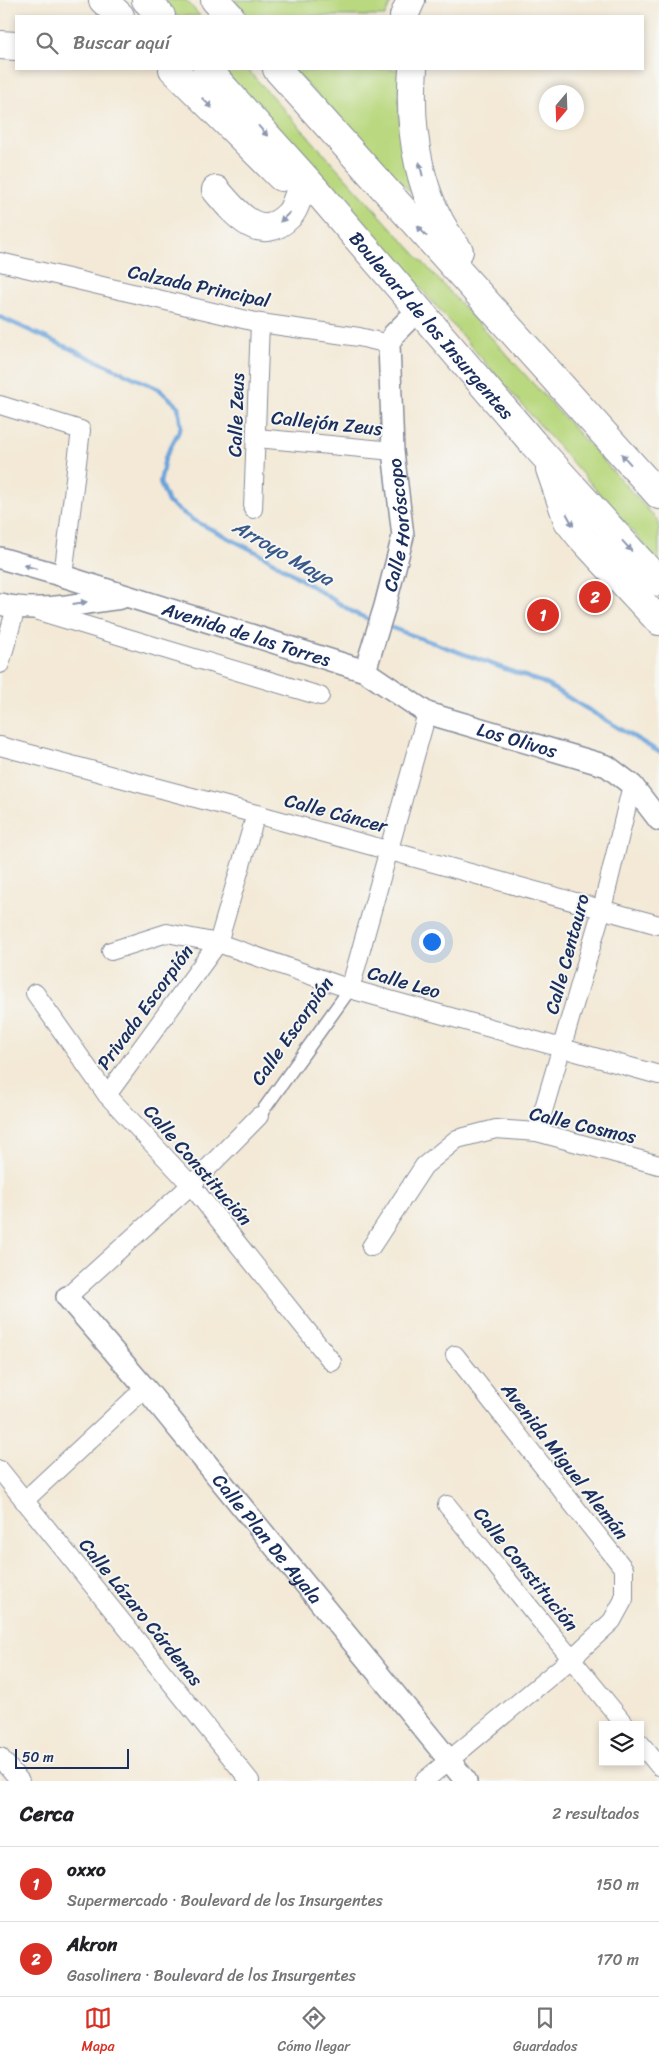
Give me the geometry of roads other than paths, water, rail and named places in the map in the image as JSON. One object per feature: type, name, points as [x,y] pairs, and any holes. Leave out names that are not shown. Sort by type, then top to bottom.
[{"type":"highway","points":[[103,0],[119,15]]},
{"type":"highway","points":[[146,0],[159,15]]},
{"type":"highway","points":[[404,15],[411,0]]},
{"type":"highway","points":[[423,15],[427,0]]},
{"type":"highway","points":[[0,45],[15,46]]},
{"type":"highway","points":[[174,70],[292,188],[300,192],[408,320],[443,358],[540,451],[568,521],[659,621]]},
{"type":"highway","name":"Boulevard de los Insurgentes","points":[[208,70],[315,189],[540,451],[659,582]]},
{"type":"highway","points":[[278,70],[659,495]]},
{"type":"highway","points":[[413,70],[414,132],[426,190],[436,216],[450,240],[571,397]]},
{"type":"highway","points":[[216,190],[235,213],[247,223],[259,228],[276,225],[289,216],[300,192]]},
{"type":"street","name":"Calzada Principal","points":[[0,262],[260,323],[359,337],[389,344]]},
{"type":"street","points":[[389,344],[394,334],[408,320]]},
{"type":"street","name":"Calle Zeus","points":[[253,509],[260,323]]},
{"type":"street","name":"Calle Horóscopo","points":[[365,671],[385,606],[403,536],[393,451],[389,344]]},
{"type":"street","points":[[0,405],[81,430],[63,576]]},
{"type":"street","name":"Callejón Zeus","points":[[257,438],[393,451]]},
{"type":"street","name":"Avenida de las Torres","points":[[0,558],[365,671]]},
{"type":"street","name":"Avenida de las Torres","points":[[16,607],[126,597]]},
{"type":"street","points":[[0,664],[16,607],[320,696]]},
{"type":"street","name":"Los Olivos","points":[[365,671],[426,714],[607,766],[632,785],[659,820]]},
{"type":"street","name":"Calle Escorpión","points":[[67,1297],[191,1185],[259,1116],[350,989],[390,850],[426,714]]},
{"type":"street","name":"Calle Cáncer","points":[[0,746],[390,850],[659,925]]},
{"type":"street","name":"Calle Centauro","points":[[537,1132],[602,910],[632,785]]},
{"type":"street","points":[[218,943],[256,814]]},
{"type":"street","name":"Calle Leo","points":[[111,951],[167,933],[218,943],[350,989],[659,1075]]},
{"type":"street","name":"Privada Escorpión","points":[[107,1095],[218,943]]},
{"type":"street","name":"Calle Constitución","points":[[36,993],[107,1095],[191,1185],[332,1362]]},
{"type":"street","name":"Calle Cosmos","points":[[371,1247],[424,1166],[457,1139],[496,1129],[537,1132],[659,1165]]},
{"type":"street","name":"Calle Plan De Ayala","points":[[67,1297],[145,1388],[466,1781]]},
{"type":"street","name":"Avenida Miguel Alemán","points":[[455,1355],[624,1569],[624,1599],[612,1621],[571,1659]]},
{"type":"street","points":[[24,1501],[145,1388]]},
{"type":"street","name":"Calle Lázaro Cárdenas","points":[[0,1470],[250,1781]]},
{"type":"street","name":"Calle Constitución","points":[[447,1505],[622,1721]]},
{"type":"street","points":[[424,1781],[571,1659]]},
{"type":"street","points":[[644,1749],[659,1766]]},
{"type":"street","points":[[0,1757],[20,1781]]},
{"type":"waterway","name":"Arroyo Maya","points":[[0,317],[159,389],[178,406],[181,427],[165,458],[160,483],[168,502],[193,520],[264,556],[356,614],[374,621]]},
{"type":"waterway","name":"Arroyo Maya","points":[[384,625],[544,683],[659,752]]},
{"type":"place","name":"Akron","points":[[595,597]]},
{"type":"place","name":"oxxo","points":[[543,615]]}]
